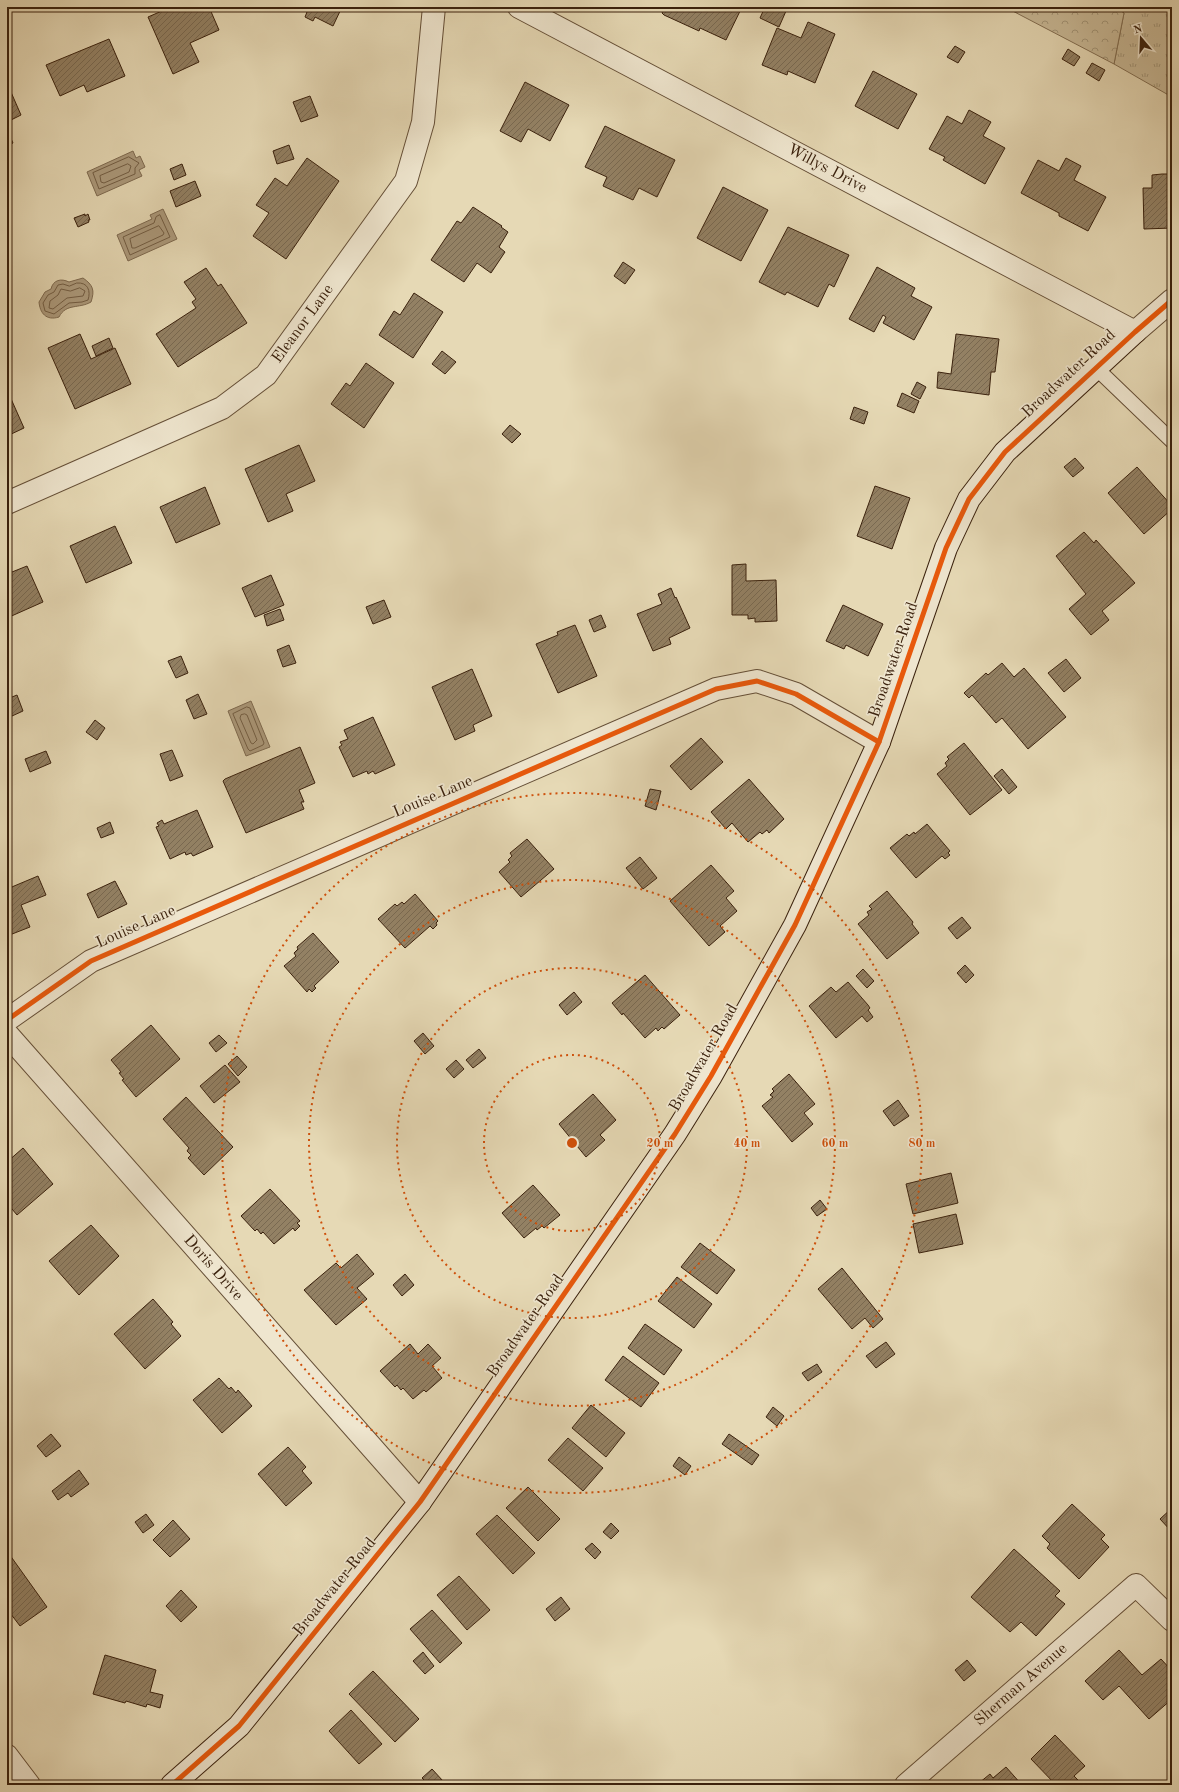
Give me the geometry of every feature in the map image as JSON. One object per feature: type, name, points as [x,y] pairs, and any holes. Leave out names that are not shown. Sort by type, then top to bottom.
[{"type":"street","name":"Eleanor Lane","points":[[7,503],[222,408],[266,375],[406,181],[423,122],[434,7]]},
{"type":"street","name":"Willys Drive","points":[[519,7],[1134,332]]},
{"type":"street","name":"Broadwater Road","points":[[172,1785],[239,1726],[420,1502],[675,1134],[711,1076],[794,925],[879,742],[946,548],[969,499],[1005,452],[1134,332],[1172,300]]},
{"type":"street","name":"Louise Lane","points":[[7,1020],[91,961],[716,689],[758,681],[796,694],[879,742]]},
{"type":"street","name":"Doris Drive","points":[[7,1034],[420,1502]]},
{"type":"street","name":"Sherman Avenue","points":[[906,1785],[1136,1585],[1172,1620]]},
{"type":"street","points":[[7,1756],[28,1785]]},
{"type":"lane","points":[[1096,368],[1172,441]]},
{"type":"green space","points":[[1005,7],[1115,7],[1124,13],[1114,64]]},
{"type":"green space","points":[[1115,7],[1172,7],[1172,97],[1114,64],[1124,13]]},
{"type":"water","points":[[133,151],[136,158],[140,156],[145,167],[139,170],[142,176],[97,196],[87,172]]},
{"type":"water","points":[[163,209],[177,239],[128,261],[117,235],[152,219],[150,215]]},
{"type":"water","points":[[83,278],[89,283],[93,291],[91,302],[69,308],[59,317],[51,318],[42,313],[39,302],[45,292],[51,289],[55,282],[60,280],[69,282]]},
{"type":"water","points":[[251,701],[270,747],[246,756],[228,711]]},
{"type":"building","points":[[171,7],[209,7],[219,30],[190,43],[199,62],[173,74],[148,17]]},
{"type":"building","points":[[297,7],[342,7],[333,26],[315,17],[313,21],[305,17],[307,12]]},
{"type":"building","points":[[665,7],[742,7],[726,40],[700,28],[699,31],[664,15],[662,13]]},
{"type":"building","points":[[765,7],[778,7],[786,11],[779,27],[760,18]]},
{"type":"building","points":[[808,22],[835,34],[815,83],[788,71],[787,75],[762,65],[777,28],[801,38]]},
{"type":"building","points":[[109,39],[125,76],[87,92],[84,85],[60,96],[46,65]]},
{"type":"building","points":[[955,46],[965,52],[958,63],[947,57]]},
{"type":"building","points":[[1068,49],[1080,57],[1074,66],[1062,59]]},
{"type":"building","points":[[1092,63],[1105,70],[1099,81],[1086,73]]},
{"type":"building","points":[[873,71],[917,94],[898,129],[855,106]]},
{"type":"building","points":[[525,82],[569,105],[550,141],[528,129],[521,142],[500,131]]},
{"type":"building","points":[[7,83],[21,115],[7,122]]},
{"type":"building","points":[[310,96],[318,116],[301,122],[293,102]]},
{"type":"building","points":[[969,110],[991,122],[983,136],[1005,148],[985,184],[943,160],[945,157],[929,149],[947,116],[962,124]]},
{"type":"building","points":[[605,126],[675,160],[657,197],[639,188],[633,200],[603,186],[607,177],[585,167]]},
{"type":"building","points":[[7,130],[13,143],[7,146]]},
{"type":"building","points":[[289,145],[294,159],[277,164],[273,151]]},
{"type":"building","points":[[307,158],[339,181],[286,259],[253,236],[269,213],[256,205],[275,178],[287,186]]},
{"type":"building","points":[[1066,158],[1081,166],[1074,180],[1106,197],[1088,231],[1059,216],[1059,213],[1021,193],[1038,160],[1059,171]]},
{"type":"building","points":[[182,164],[186,175],[174,180],[170,169]]},
{"type":"building","points":[[1172,174],[1172,228],[1144,229],[1143,188],[1152,188],[1152,175]]},
{"type":"building","points":[[195,181],[201,196],[176,207],[170,191]]},
{"type":"building","points":[[723,187],[768,210],[741,261],[697,238]]},
{"type":"building","points":[[473,207],[502,226],[501,227],[508,232],[499,247],[505,252],[491,273],[477,263],[464,282],[431,260],[457,221],[461,223]]},
{"type":"building","points":[[85,214],[85,216],[88,214],[90,220],[88,220],[89,222],[78,227],[74,218]]},
{"type":"building","points":[[788,227],[849,255],[834,287],[829,284],[818,307],[787,292],[785,295],[759,282]]},
{"type":"building","points":[[623,262],[635,270],[625,284],[614,276]]},
{"type":"building","points":[[877,267],[915,288],[911,296],[932,307],[914,340],[883,323],[886,317],[883,315],[874,332],[849,319]]},
{"type":"building","points":[[206,268],[218,286],[221,284],[247,323],[178,367],[156,334],[196,308],[192,302],[196,299],[184,282]]},
{"type":"building","points":[[414,293],[443,312],[413,358],[379,335],[394,311],[400,315]]},
{"type":"building","points":[[80,334],[91,359],[115,348],[131,384],[75,409],[48,348]]},
{"type":"building","points":[[956,334],[999,339],[995,372],[991,372],[989,395],[937,388],[938,372],[951,374]]},
{"type":"building","points":[[109,338],[113,348],[96,356],[92,346]]},
{"type":"building","points":[[442,351],[456,362],[445,374],[432,364]]},
{"type":"building","points":[[366,363],[394,383],[364,428],[331,404],[346,383],[350,386]]},
{"type":"building","points":[[917,382],[926,387],[920,399],[911,394]]},
{"type":"building","points":[[8,392],[24,428],[7,436],[7,393]]},
{"type":"building","points":[[902,393],[919,401],[914,413],[897,406]]},
{"type":"building","points":[[854,407],[868,412],[864,424],[850,419]]},
{"type":"building","points":[[510,425],[521,434],[512,443],[502,434]]},
{"type":"building","points":[[299,445],[315,481],[286,494],[293,511],[268,522],[245,469]]},
{"type":"building","points":[[1075,458],[1084,468],[1073,477],[1064,467]]},
{"type":"building","points":[[1137,467],[1172,506],[1172,509],[1144,534],[1108,493]]},
{"type":"building","points":[[875,486],[910,498],[892,549],[857,536]]},
{"type":"building","points":[[205,487],[220,524],[176,543],[160,507]]},
{"type":"building","points":[[115,526],[132,563],[86,583],[70,546]]},
{"type":"building","points":[[1084,532],[1094,543],[1096,540],[1135,583],[1102,611],[1109,620],[1091,635],[1069,609],[1086,594],[1056,556]]},
{"type":"building","points":[[746,564],[746,581],[776,580],[777,621],[755,622],[755,618],[748,619],[748,615],[732,615],[732,565]]},
{"type":"building","points":[[27,566],[43,602],[7,618],[7,574]]},
{"type":"building","points":[[271,575],[284,605],[255,617],[242,588]]},
{"type":"building","points":[[671,588],[690,628],[669,638],[671,644],[653,651],[637,614],[662,604],[658,594]]},
{"type":"building","points":[[384,600],[391,617],[373,624],[366,607]]},
{"type":"building","points":[[843,605],[883,624],[868,656],[846,645],[844,649],[826,641]]},
{"type":"building","points":[[280,609],[284,620],[267,626],[264,615]]},
{"type":"building","points":[[601,615],[606,627],[594,632],[589,620]]},
{"type":"building","points":[[575,625],[597,676],[558,693],[536,644],[558,635],[557,632]]},
{"type":"building","points":[[289,645],[296,663],[283,667],[277,650]]},
{"type":"building","points":[[181,656],[188,673],[176,678],[168,661]]},
{"type":"building","points":[[1066,659],[1081,678],[1064,692],[1048,673]]},
{"type":"building","points":[[1002,663],[1014,677],[1024,668],[1066,717],[1028,749],[1002,718],[996,723],[972,695],[969,698],[964,693],[986,673],[988,675]]},
{"type":"building","points":[[472,669],[492,716],[473,725],[475,731],[455,740],[432,687]]},
{"type":"building","points":[[198,694],[207,714],[194,719],[186,700]]},
{"type":"building","points":[[17,695],[23,711],[12,716],[7,705],[7,699]]},
{"type":"building","points":[[373,717],[395,765],[375,774],[373,771],[368,774],[367,771],[353,777],[339,747],[342,745],[340,742],[348,739],[344,730]]},
{"type":"building","points":[[95,720],[105,728],[97,740],[86,732]]},
{"type":"building","points":[[701,738],[723,762],[691,790],[670,766]]},
{"type":"building","points":[[964,743],[1002,790],[970,815],[937,774],[947,766],[945,763],[949,759],[947,757]]},
{"type":"building","points":[[300,747],[315,783],[299,790],[304,802],[301,802],[304,809],[246,833],[223,781]]},
{"type":"building","points":[[172,750],[183,776],[170,781],[160,754]]},
{"type":"building","points":[[46,751],[51,763],[30,772],[25,759]]},
{"type":"building","points":[[1002,769],[1017,787],[1009,794],[994,776]]},
{"type":"building","points":[[749,779],[784,819],[769,833],[767,830],[762,834],[760,832],[748,842],[732,823],[726,829],[711,812]]},
{"type":"building","points":[[650,789],[661,791],[656,810],[645,806]]},
{"type":"building","points":[[197,810],[213,847],[193,856],[191,853],[186,855],[185,852],[170,859],[156,827],[159,826],[157,823],[162,820],[164,824]]},
{"type":"building","points":[[110,822],[114,833],[101,838],[97,828]]},
{"type":"building","points":[[927,824],[950,851],[948,853],[950,855],[945,859],[942,856],[916,878],[890,848],[907,834],[909,836],[914,832],[915,834]]},
{"type":"building","points":[[527,839],[554,869],[521,897],[499,872],[510,862],[508,860],[512,856],[510,853]]},
{"type":"building","points":[[640,857],[657,878],[643,889],[626,868]]},
{"type":"building","points":[[711,865],[734,891],[726,898],[737,911],[720,926],[725,932],[709,946],[670,901]]},
{"type":"building","points":[[38,876],[46,895],[21,905],[30,927],[7,936],[7,889]]},
{"type":"building","points":[[115,881],[127,904],[98,918],[87,894]]},
{"type":"building","points":[[887,891],[913,922],[912,924],[919,933],[887,959],[858,924],[869,915],[867,912],[872,909],[869,906]]},
{"type":"building","points":[[415,894],[438,921],[436,923],[437,925],[433,929],[430,926],[405,948],[378,919],[395,904],[397,906],[402,902],[404,904]]},
{"type":"building","points":[[962,917],[971,928],[957,939],[948,928]]},
{"type":"building","points":[[313,933],[339,962],[314,986],[316,988],[312,992],[309,989],[307,992],[284,966],[296,956],[294,953],[298,949],[297,947]]},
{"type":"building","points":[[965,965],[974,975],[966,983],[957,973]]},
{"type":"building","points":[[863,969],[874,981],[867,988],[856,976]]},
{"type":"building","points":[[645,975],[680,1015],[664,1029],[662,1027],[658,1031],[656,1028],[645,1038],[612,1003]]},
{"type":"building","points":[[848,982],[868,1005],[870,1008],[868,1010],[873,1017],[867,1022],[862,1016],[836,1038],[809,1006],[831,987],[836,992]]},
{"type":"building","points":[[574,992],[582,1002],[567,1015],[559,1005]]},
{"type":"building","points":[[151,1025],[180,1059],[136,1097],[122,1080],[124,1079],[119,1073],[121,1072],[111,1060]]},
{"type":"building","points":[[423,1033],[434,1046],[425,1054],[414,1041]]},
{"type":"building","points":[[219,1035],[227,1043],[216,1052],[209,1043]]},
{"type":"building","points":[[479,1049],[486,1058],[473,1068],[466,1060]]},
{"type":"building","points":[[237,1056],[247,1067],[238,1076],[228,1064]]},
{"type":"building","points":[[456,1060],[464,1069],[454,1078],[446,1069]]},
{"type":"building","points":[[225,1065],[240,1082],[214,1103],[200,1086]]},
{"type":"building","points":[[789,1074],[815,1104],[804,1113],[813,1124],[792,1142],[762,1106],[773,1097],[770,1095],[774,1091],[772,1089]]},
{"type":"building","points":[[593,1094],[616,1120],[600,1135],[605,1140],[586,1157],[559,1124]]},
{"type":"building","points":[[186,1097],[233,1147],[204,1175],[188,1158],[191,1155],[187,1151],[189,1148],[163,1119]]},
{"type":"building","points":[[898,1100],[909,1116],[894,1126],[883,1111]]},
{"type":"building","points":[[23,1148],[53,1184],[17,1215],[7,1203],[7,1162]]},
{"type":"building","points":[[951,1173],[958,1203],[913,1214],[906,1184]]},
{"type":"building","points":[[533,1185],[560,1215],[544,1228],[542,1226],[537,1230],[536,1228],[524,1238],[502,1213]]},
{"type":"building","points":[[270,1189],[300,1221],[297,1223],[300,1226],[295,1231],[293,1228],[274,1244],[263,1232],[261,1234],[257,1229],[255,1231],[241,1216]]},
{"type":"building","points":[[820,1200],[827,1209],[817,1216],[811,1208]]},
{"type":"building","points":[[956,1214],[963,1244],[919,1253],[913,1224]]},
{"type":"building","points":[[91,1225],[119,1256],[79,1295],[49,1261]]},
{"type":"building","points":[[700,1243],[735,1270],[717,1294],[681,1267]]},
{"type":"building","points":[[357,1254],[374,1274],[357,1288],[367,1299],[336,1325],[304,1290],[336,1263],[341,1268]]},
{"type":"building","points":[[842,1268],[883,1319],[873,1328],[865,1318],[852,1329],[818,1289]]},
{"type":"building","points":[[405,1274],[414,1285],[402,1296],[393,1285]]},
{"type":"building","points":[[677,1277],[712,1304],[694,1328],[658,1301]]},
{"type":"building","points":[[153,1299],[173,1322],[171,1324],[181,1336],[145,1369],[114,1334]]},
{"type":"building","points":[[645,1324],[682,1350],[664,1375],[628,1348]]},
{"type":"building","points":[[886,1342],[895,1354],[876,1368],[866,1356]]},
{"type":"building","points":[[410,1344],[418,1354],[428,1344],[441,1358],[432,1366],[442,1378],[426,1392],[424,1390],[413,1399],[403,1388],[401,1390],[397,1385],[395,1387],[380,1371]]},
{"type":"building","points":[[623,1356],[659,1383],[641,1407],[605,1380]]},
{"type":"building","points":[[817,1364],[822,1372],[808,1381],[802,1373]]},
{"type":"building","points":[[219,1378],[229,1389],[231,1387],[236,1393],[238,1390],[252,1406],[222,1433],[193,1400]]},
{"type":"building","points":[[591,1405],[625,1433],[606,1457],[572,1428]]},
{"type":"building","points":[[773,1407],[784,1416],[777,1426],[766,1417]]},
{"type":"building","points":[[51,1434],[61,1446],[46,1457],[37,1446]]},
{"type":"building","points":[[729,1434],[759,1455],[752,1465],[722,1444]]},
{"type":"building","points":[[568,1438],[603,1468],[583,1491],[548,1460]]},
{"type":"building","points":[[288,1447],[306,1467],[302,1471],[312,1483],[286,1506],[258,1474]]},
{"type":"building","points":[[679,1457],[691,1466],[685,1475],[673,1466]]},
{"type":"building","points":[[79,1470],[89,1484],[71,1497],[68,1493],[58,1500],[52,1491]]},
{"type":"building","points":[[528,1487],[560,1519],[538,1541],[506,1508]]},
{"type":"building","points":[[1072,1504],[1105,1535],[1101,1539],[1109,1547],[1079,1579],[1047,1548],[1050,1544],[1042,1536]]},
{"type":"building","points":[[1172,1508],[1172,1532],[1160,1519]]},
{"type":"building","points":[[146,1514],[154,1525],[143,1533],[135,1522]]},
{"type":"building","points":[[497,1515],[535,1553],[513,1574],[476,1534]]},
{"type":"building","points":[[173,1520],[190,1539],[170,1557],[153,1540]]},
{"type":"building","points":[[611,1523],[619,1531],[611,1539],[603,1532]]},
{"type":"building","points":[[592,1543],[601,1552],[595,1559],[585,1549]]},
{"type":"building","points":[[1014,1549],[1060,1591],[1055,1596],[1065,1604],[1036,1636],[1021,1622],[1010,1632],[971,1597]]},
{"type":"building","points":[[7,1551],[47,1607],[20,1626],[7,1609]]},
{"type":"building","points":[[459,1576],[490,1610],[467,1630],[437,1595]]},
{"type":"building","points":[[181,1590],[197,1607],[181,1622],[166,1606]]},
{"type":"building","points":[[561,1597],[570,1609],[555,1621],[546,1609]]},
{"type":"building","points":[[432,1610],[462,1643],[440,1663],[410,1629]]},
{"type":"building","points":[[1119,1650],[1142,1675],[1161,1659],[1172,1671],[1172,1699],[1149,1719],[1119,1686],[1103,1700],[1085,1681]]},
{"type":"building","points":[[423,1652],[434,1666],[425,1674],[413,1661]]},
{"type":"building","points":[[105,1655],[156,1670],[150,1692],[163,1695],[160,1708],[147,1704],[146,1707],[126,1701],[125,1703],[93,1694]]},
{"type":"building","points":[[967,1660],[976,1671],[964,1681],[955,1670]]},
{"type":"building","points":[[373,1671],[419,1719],[395,1742],[349,1694]]},
{"type":"building","points":[[351,1710],[382,1744],[359,1764],[329,1731]]},
{"type":"building","points":[[1055,1735],[1085,1766],[1074,1776],[1083,1785],[1056,1785],[1031,1759]]},
{"type":"building","points":[[1006,1767],[1022,1785],[981,1785],[979,1783],[990,1774],[993,1778]]},
{"type":"building","points":[[432,1769],[443,1781],[438,1785],[429,1785],[422,1778]]},
{"type":"cycle path","points":[[172,1785],[239,1726],[420,1502],[675,1134],[711,1076],[795,925],[879,742],[946,548],[969,499],[1005,452],[1135,332],[1172,300]]},
{"type":"cycle path","points":[[7,1020],[91,961],[716,689],[757,681],[796,694],[879,742]]}]
